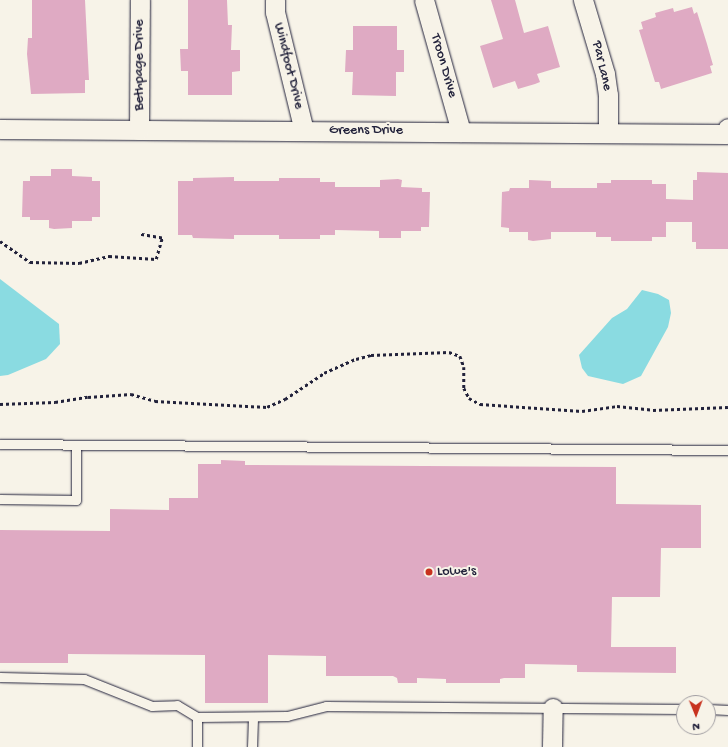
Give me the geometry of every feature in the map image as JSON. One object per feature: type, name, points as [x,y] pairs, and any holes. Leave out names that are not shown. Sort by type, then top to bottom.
[{"type":"street","name":"Bethpage Drive","points":[[139,130],[140,0]]},
{"type":"street","name":"Windfoot Drive","points":[[275,0],[275,12],[304,131]]},
{"type":"street","name":"Troon Drive","points":[[424,0],[462,132]]},
{"type":"street","name":"Par Lane","points":[[584,0],[605,74],[608,133]]},
{"type":"street","name":"Greens Drive","points":[[0,129],[726,134],[728,128]]},
{"type":"street","points":[[552,708],[552,747]]},
{"type":"lane","points":[[0,444],[728,450]]},
{"type":"lane","points":[[0,499],[76,500],[76,445]]},
{"type":"lane","points":[[0,677],[84,679],[152,706],[177,705],[197,717],[287,716],[326,706],[676,709]]},
{"type":"lane","points":[[716,709],[728,710]]},
{"type":"lane","points":[[196,747],[197,717]]},
{"type":"lane","points":[[252,747],[253,717]]},
{"type":"path","points":[[0,241],[30,262],[55,265],[79,263],[109,256],[156,259],[162,238],[140,234]]},
{"type":"path","points":[[0,404],[56,402],[88,397],[131,394],[155,401],[267,407],[285,399],[324,373],[356,359],[371,355],[449,352],[460,356],[464,367],[464,388],[469,398],[480,404],[582,411],[617,406],[660,410],[728,407]]},
{"type":"water","points":[[0,279],[59,324],[60,344],[46,359],[8,375],[0,376]]},
{"type":"water","points":[[642,290],[658,294],[669,300],[671,313],[668,327],[641,376],[623,384],[588,376],[582,368],[579,355],[612,318],[627,309]]},
{"type":"building","points":[[32,0],[85,0],[89,80],[85,80],[85,93],[31,94],[27,54],[28,38],[32,38]]},
{"type":"building","points":[[188,0],[227,0],[228,25],[232,25],[231,50],[240,50],[240,71],[232,72],[232,95],[188,95],[188,71],[181,71],[180,49],[188,49]]},
{"type":"building","points":[[491,0],[515,0],[524,33],[548,26],[560,67],[537,74],[540,82],[535,84],[518,89],[515,81],[493,88],[480,46],[503,39]]},
{"type":"building","points":[[692,7],[694,14],[697,12],[707,44],[713,65],[710,66],[712,73],[661,89],[659,82],[655,82],[639,30],[643,29],[641,22],[656,17],[655,13],[673,8],[674,12]]},
{"type":"building","points":[[353,26],[397,26],[397,50],[404,50],[404,72],[396,72],[396,96],[352,95],[353,72],[345,72],[346,50],[353,50]]},
{"type":"building","points":[[51,169],[72,169],[72,176],[92,177],[92,181],[100,181],[100,217],[92,217],[92,221],[72,221],[72,228],[54,229],[49,228],[49,220],[30,220],[30,217],[22,217],[23,181],[30,181],[30,176],[51,176]]},
{"type":"building","points":[[697,172],[728,173],[728,249],[696,249],[696,242],[692,242],[692,222],[666,222],[666,237],[652,237],[652,241],[611,241],[611,237],[596,237],[596,232],[551,232],[551,239],[533,241],[528,240],[528,232],[509,232],[509,228],[501,227],[502,192],[509,191],[510,188],[529,188],[529,180],[551,181],[551,188],[597,188],[597,183],[611,183],[611,180],[652,180],[652,184],[666,184],[666,199],[693,200],[693,180],[697,180]]},
{"type":"building","points":[[234,177],[234,181],[279,181],[279,178],[320,178],[320,182],[335,182],[335,187],[380,187],[380,180],[402,180],[401,187],[422,188],[422,192],[430,192],[429,227],[421,227],[421,231],[401,231],[401,238],[379,238],[379,231],[335,230],[335,235],[320,235],[320,239],[279,239],[279,235],[234,235],[234,239],[193,238],[192,235],[178,235],[178,181],[193,181],[193,178]]},
{"type":"building","name":"Lowe's","points":[[221,460],[245,461],[245,465],[616,467],[616,504],[701,505],[701,548],[661,548],[660,597],[612,597],[611,647],[676,647],[676,673],[577,672],[577,665],[525,664],[525,678],[504,678],[500,679],[500,683],[446,683],[446,679],[417,678],[417,683],[398,683],[397,678],[393,676],[326,676],[326,656],[268,655],[268,703],[205,703],[205,655],[68,654],[68,663],[0,663],[0,530],[110,531],[110,509],[169,510],[169,498],[198,498],[198,464],[221,464]]},
{"type":"place","name":"Lowe's","points":[[429,572]]}]
